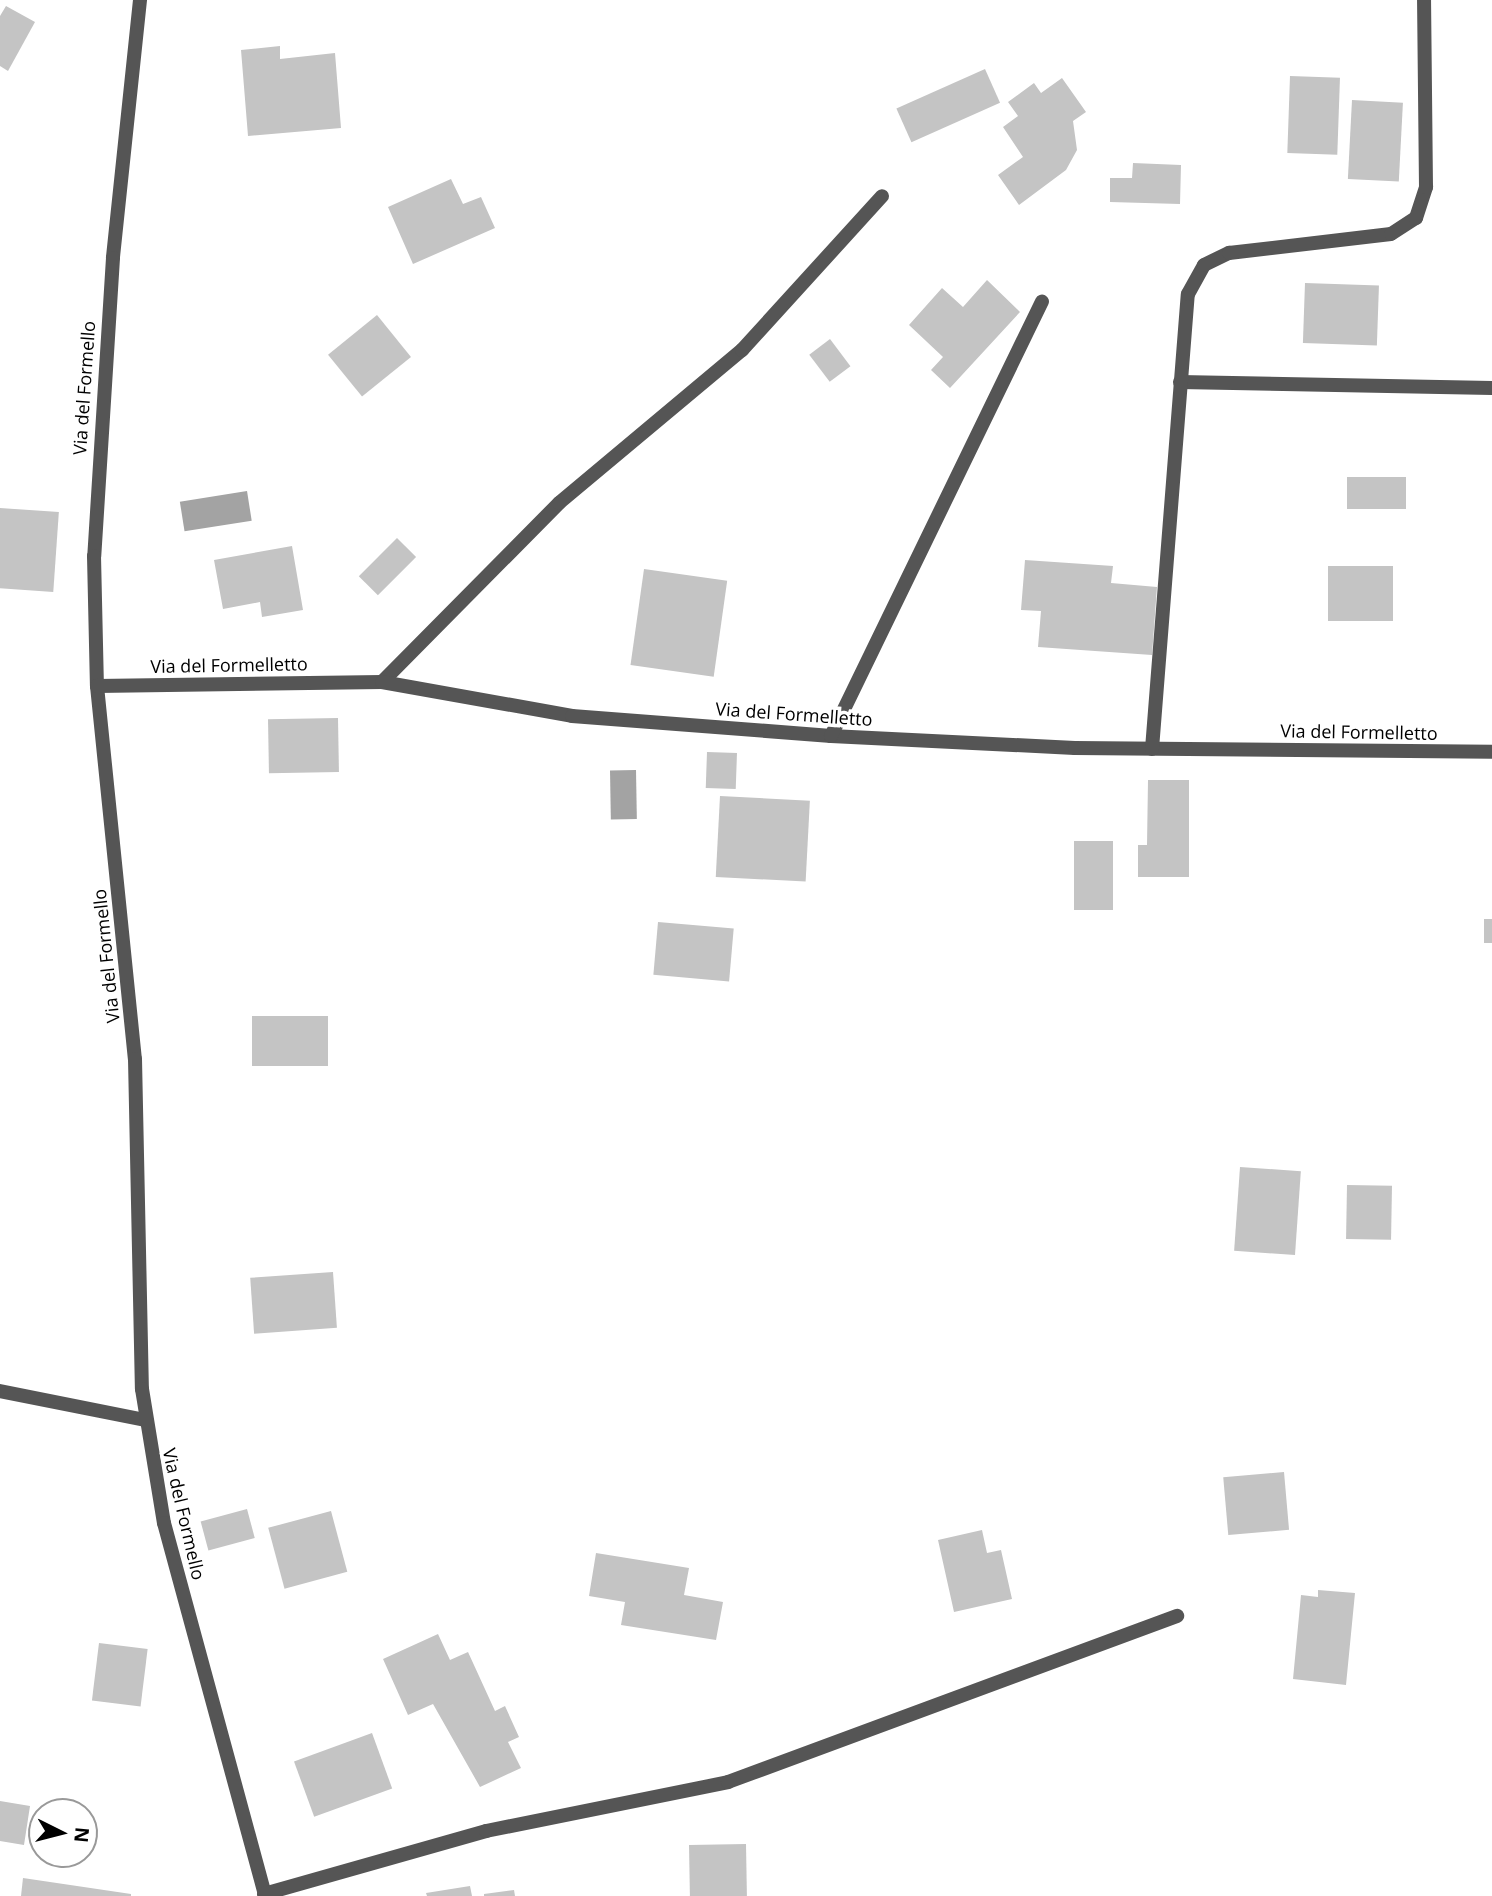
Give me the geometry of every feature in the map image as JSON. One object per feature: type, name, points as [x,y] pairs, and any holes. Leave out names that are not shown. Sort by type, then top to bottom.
[{"type":"street","name":"Via del Formello","points":[[140,0],[96,477],[97,686],[135,1059],[145,1420],[164,1523],[265,1895]]},
{"type":"street","points":[[1152,749],[1188,294],[1212,260],[1250,248],[1391,234],[1416,218],[1426,187],[1424,0]]},
{"type":"street","points":[[382,682],[540,520],[742,351],[882,196]]},
{"type":"street","points":[[831,736],[1042,302]]},
{"type":"street","points":[[1180,382],[1492,388]]},
{"type":"street","name":"Via del Formelletto","points":[[97,686],[382,682],[572,716],[831,736],[1152,749],[1492,752]]},
{"type":"street","points":[[0,1391],[145,1420]]},
{"type":"street","points":[[265,1895],[474,1833],[720,1785],[1177,1616]]},
{"type":"shaded area","points":[[247,491],[252,521],[185,531],[180,502]]},
{"type":"shaded area","points":[[610,770],[636,770],[637,819],[611,819]]},
{"type":"building","points":[[6,6],[35,22],[8,71],[0,66],[0,16]]},
{"type":"building","points":[[280,46],[280,59],[335,53],[341,128],[248,136],[241,50]]},
{"type":"building","points":[[985,69],[1000,103],[911,142],[896,108]]},
{"type":"building","points":[[1290,76],[1340,78],[1337,155],[1287,153]]},
{"type":"building","points":[[1062,78],[1086,112],[1073,121],[1077,150],[1066,170],[1019,205],[998,175],[1023,157],[1003,127],[1018,116],[1008,102],[1034,83],[1041,93]]},
{"type":"building","points":[[1352,100],[1403,103],[1399,182],[1348,179]]},
{"type":"building","points":[[1133,163],[1181,165],[1180,204],[1110,202],[1110,178],[1132,178]]},
{"type":"building","points":[[451,179],[463,204],[481,197],[495,228],[413,264],[388,207]]},
{"type":"building","points":[[987,280],[1020,312],[950,388],[931,370],[943,357],[909,325],[942,288],[963,307]]},
{"type":"building","points":[[1305,283],[1379,286],[1377,346],[1303,343]]},
{"type":"building","points":[[377,315],[411,357],[362,397],[328,355]]},
{"type":"building","points":[[830,339],[850,366],[830,382],[809,355]]},
{"type":"building","points":[[1347,477],[1406,477],[1406,509],[1347,509]]},
{"type":"building","points":[[0,508],[59,512],[53,592],[0,588]]},
{"type":"building","points":[[397,538],[416,557],[378,595],[359,576]]},
{"type":"building","points":[[292,546],[303,610],[262,617],[260,602],[223,609],[214,560]]},
{"type":"building","points":[[1025,560],[1113,566],[1111,583],[1157,587],[1152,655],[1038,647],[1041,611],[1021,610]]},
{"type":"building","points":[[1328,566],[1393,566],[1393,621],[1328,621]]},
{"type":"building","points":[[644,569],[727,581],[714,677],[631,665]]},
{"type":"building","points":[[338,718],[339,772],[269,773],[268,719]]},
{"type":"building","points":[[707,752],[737,753],[736,789],[706,788]]},
{"type":"building","points":[[1148,780],[1189,780],[1189,877],[1138,877],[1138,845],[1147,845]]},
{"type":"building","points":[[720,796],[810,801],[806,882],[716,877]]},
{"type":"building","points":[[1074,841],[1113,841],[1113,910],[1074,910]]},
{"type":"building","points":[[1484,919],[1492,919],[1492,943],[1484,943]]},
{"type":"building","points":[[658,922],[734,929],[729,981],[653,975]]},
{"type":"building","points":[[252,1016],[328,1016],[328,1066],[252,1066]]},
{"type":"building","points":[[1240,1167],[1301,1171],[1295,1255],[1234,1251]]},
{"type":"building","points":[[1347,1185],[1392,1186],[1391,1240],[1346,1239]]},
{"type":"building","points":[[333,1272],[337,1328],[254,1334],[250,1278]]},
{"type":"building","points":[[1284,1472],[1289,1530],[1228,1535],[1223,1477]]},
{"type":"building","points":[[247,1509],[255,1538],[208,1550],[201,1521]]},
{"type":"building","points":[[331,1511],[347,1572],[285,1589],[268,1528]]},
{"type":"building","points":[[982,1530],[987,1553],[1001,1550],[1012,1599],[954,1612],[938,1540]]},
{"type":"building","points":[[596,1553],[689,1568],[684,1595],[723,1602],[716,1640],[621,1625],[625,1602],[589,1596]]},
{"type":"building","points":[[1318,1590],[1355,1593],[1346,1685],[1293,1679],[1301,1595],[1318,1597]]},
{"type":"building","points":[[438,1634],[450,1660],[468,1652],[495,1711],[505,1706],[519,1737],[508,1742],[521,1768],[480,1787],[433,1704],[408,1715],[383,1659]]},
{"type":"building","points":[[99,1643],[148,1649],[141,1707],[92,1701]]},
{"type":"building","points":[[372,1733],[392,1788],[314,1817],[294,1761]]},
{"type":"building","points":[[0,1801],[28,1806],[24,1845],[0,1841]]},
{"type":"building","points":[[746,1844],[747,1896],[690,1896],[689,1845]]},
{"type":"building","points":[[23,1878],[131,1894],[131,1896],[21,1896]]},
{"type":"building","points":[[470,1886],[472,1896],[427,1896],[426,1893]]},
{"type":"building","points":[[514,1890],[515,1896],[484,1896],[484,1894]]}]
